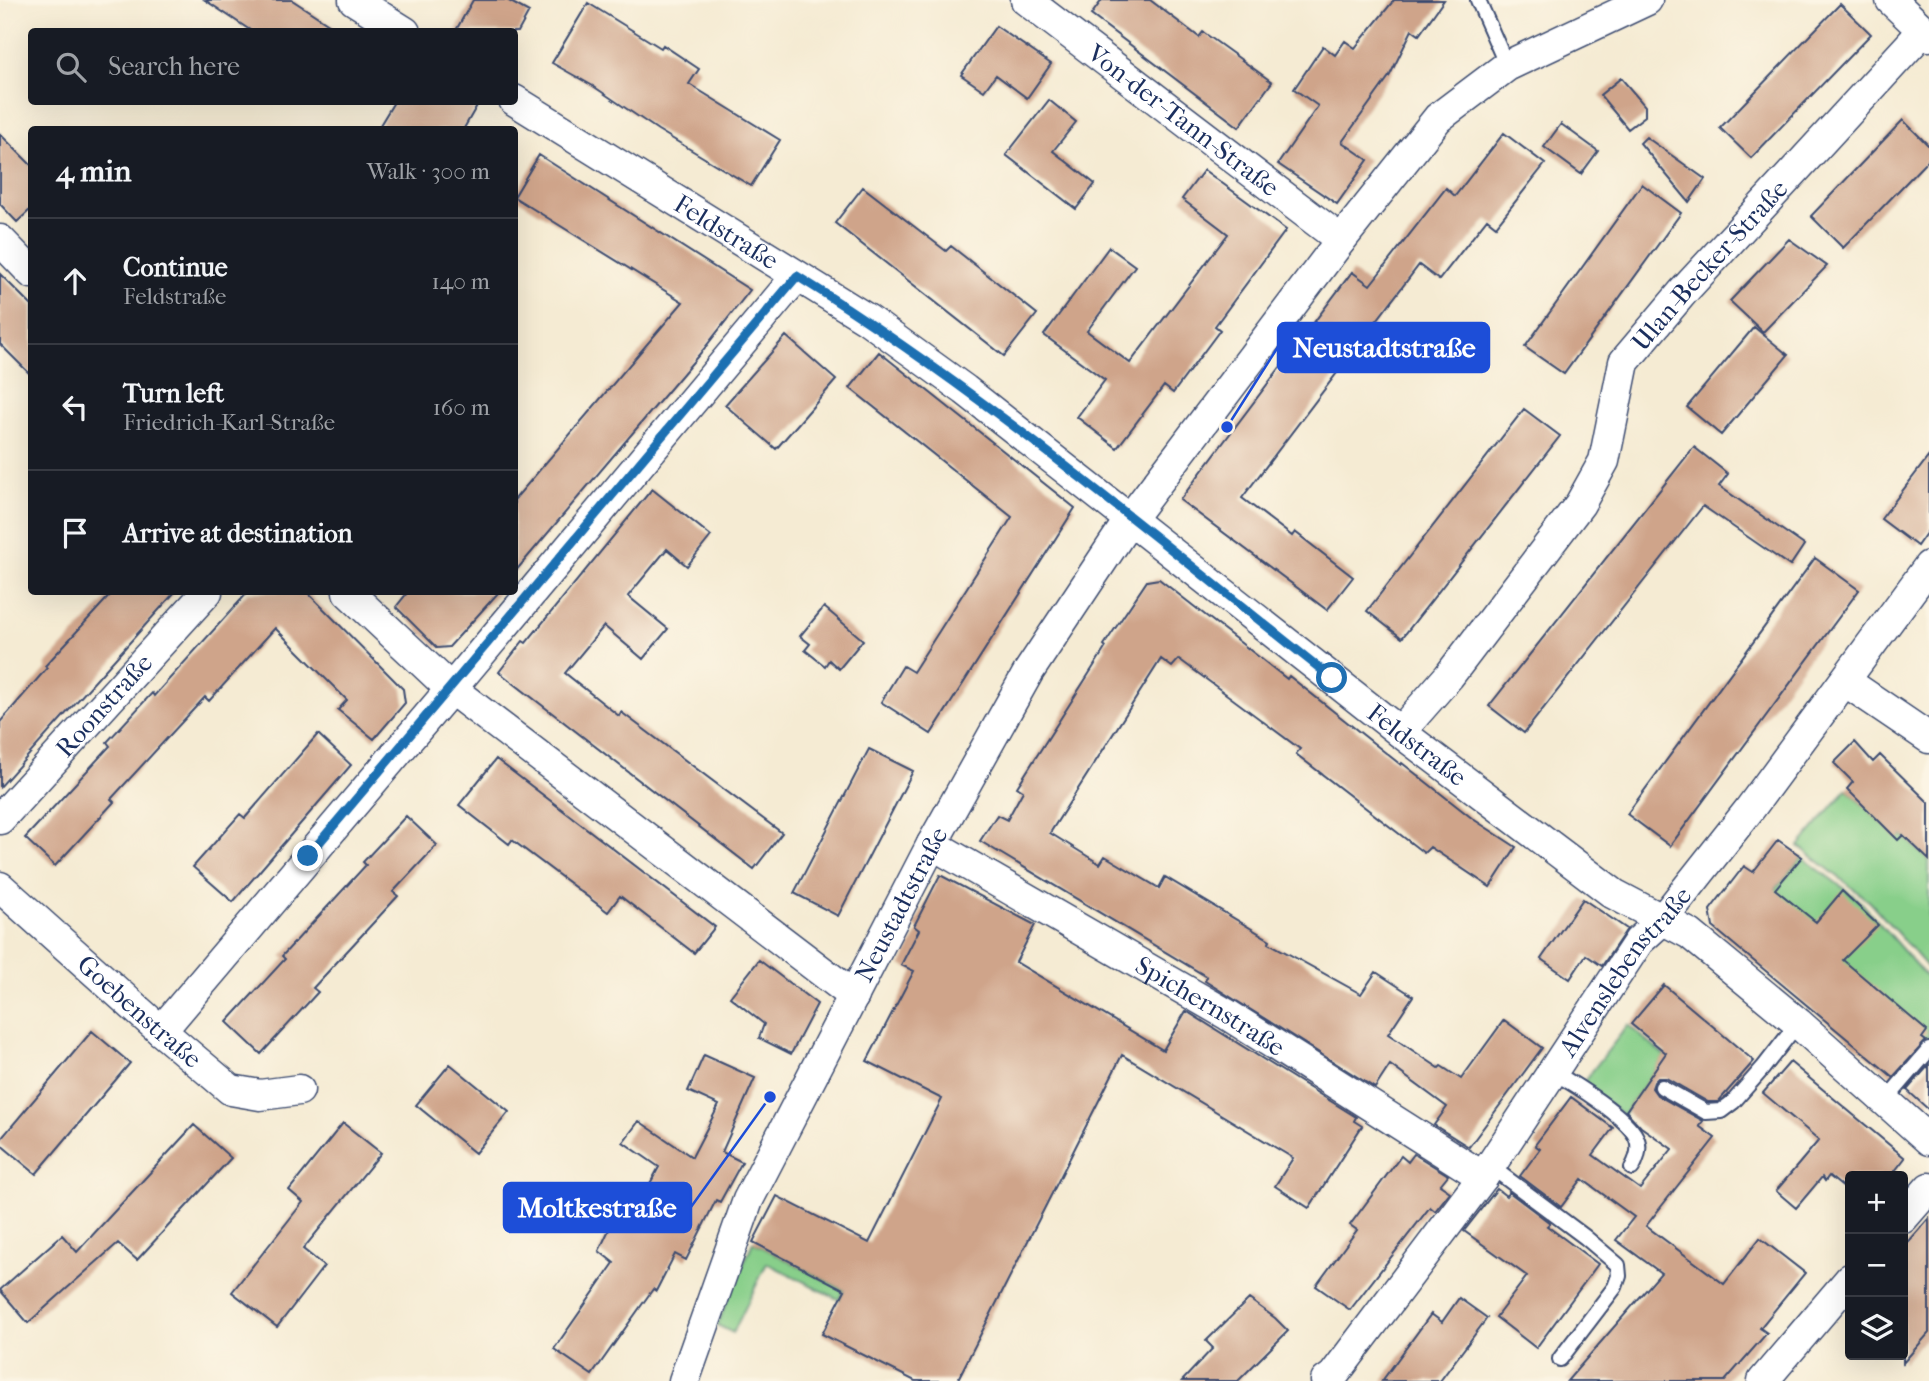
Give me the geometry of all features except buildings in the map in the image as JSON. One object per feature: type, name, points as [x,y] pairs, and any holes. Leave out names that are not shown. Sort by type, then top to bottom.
[{"type":"street","points":[[354,0],[399,28]]},
{"type":"street","name":"Von-der-Tann-Straße","points":[[1026,0],[1341,240]]},
{"type":"street","name":"Neustadtstraße","points":[[684,1381],[747,1200],[932,844],[1028,671],[1130,519],[1341,240],[1438,118],[1507,66],[1647,0]]},
{"type":"street","points":[[1891,0],[1926,34]]},
{"type":"street","name":"Ulan-Becker-Straße","points":[[1400,732],[1449,676],[1580,504],[1604,461],[1624,362],[1683,292],[1926,34]]},
{"type":"street","name":"Feldstraße","points":[[518,102],[867,319],[965,390],[1400,732],[1614,894],[1690,934],[1798,1023],[1929,1140]]},
{"type":"street","points":[[0,240],[28,269]]},
{"type":"street","points":[[161,1031],[797,276]]},
{"type":"street","name":"Alvenslebenstraße","points":[[1326,1381],[1333,1376],[1486,1171],[1639,941],[1662,920],[1749,810],[1929,566]]},
{"type":"street","name":"Roonstraße","points":[[0,819],[204,595]]},
{"type":"street","points":[[351,595],[451,689],[854,996]]},
{"type":"street","points":[[1845,681],[1929,738]]},
{"type":"street","name":"Spichernstraße","points":[[932,844],[1228,1015],[1486,1171]]},
{"type":"street","name":"Goebenstraße","points":[[0,887],[231,1090],[260,1095],[299,1090]]},
{"type":"street","points":[[1908,1212],[1929,1188]]},
{"type":"street","points":[[1763,1381],[1845,1285]]},
{"type":"lane","points":[[1478,0],[1507,66]]},
{"type":"lane","points":[[1662,1087],[1706,1112],[1721,1111],[1733,1102],[1763,1068],[1798,1023]]},
{"type":"lane","points":[[1885,1101],[1929,1050]]},
{"type":"lane","points":[[1553,1072],[1575,1085],[1629,1128],[1637,1138],[1638,1148],[1637,1159],[1632,1168]]},
{"type":"lane","points":[[1486,1171],[1584,1237],[1618,1265],[1619,1276],[1615,1287],[1560,1359]]},
{"type":"green space","points":[[1847,789],[1898,839],[1903,835],[1929,860],[1929,969],[1870,902],[1799,846]]},
{"type":"green space","points":[[1802,857],[1859,900],[1929,980],[1929,1044],[1780,910],[1775,890]]},
{"type":"green space","points":[[1628,1025],[1665,1056],[1623,1115],[1582,1084]]},
{"type":"green space","points":[[753,1242],[844,1290],[840,1300],[767,1263],[733,1333],[717,1325]]},
{"type":"place","name":"Neustadtstraße","points":[[1227,427]]},
{"type":"place","name":"Moltkestraße","points":[[770,1097]]},
{"type":"route","points":[[308,856],[797,276],[867,319],[965,390],[1332,678]]}]
